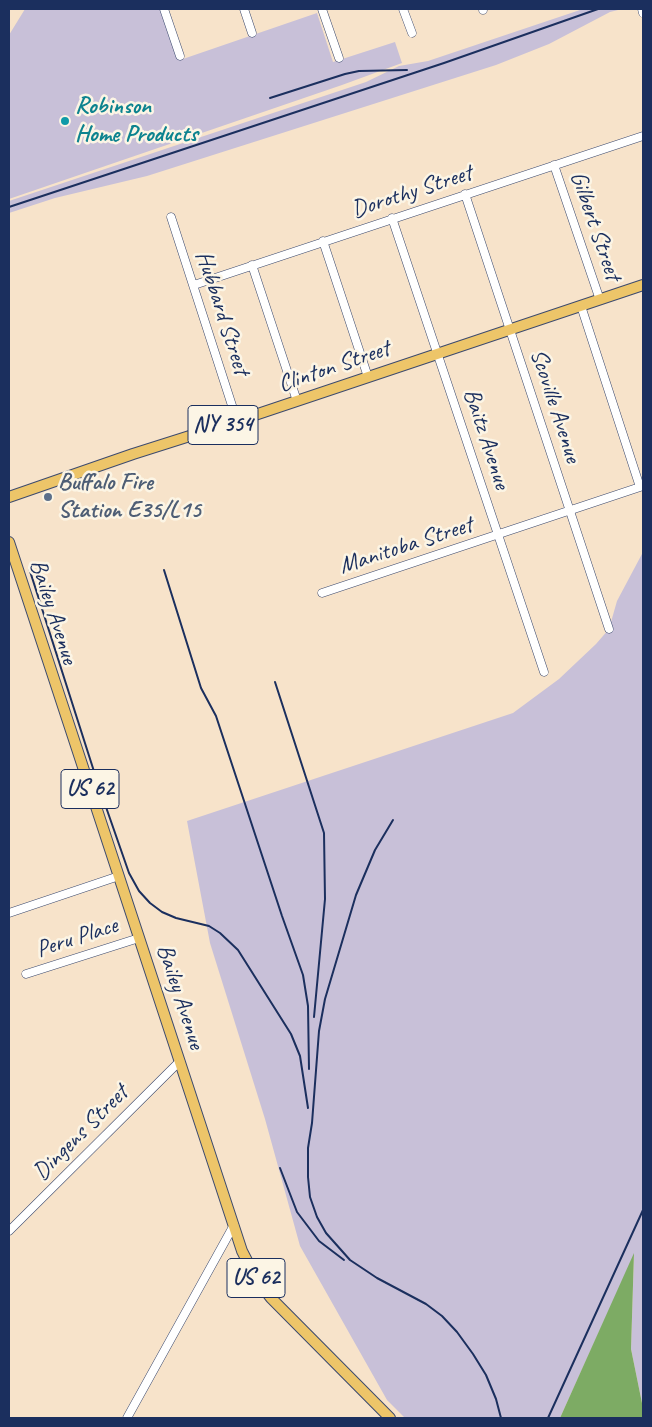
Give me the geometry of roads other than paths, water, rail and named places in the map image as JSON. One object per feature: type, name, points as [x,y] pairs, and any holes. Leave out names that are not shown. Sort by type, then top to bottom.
[{"type":"main road","name":"Clinton Street","points":[[9,497],[643,285]]},
{"type":"main road","name":"Bailey Avenue","points":[[9,542],[242,1251],[257,1280],[271,1298],[390,1418]]},
{"type":"street","points":[[164,9],[180,56]]},
{"type":"street","points":[[244,9],[252,32]]},
{"type":"street","points":[[322,9],[339,58]]},
{"type":"street","points":[[403,9],[412,34]]},
{"type":"street","points":[[642,9],[643,13]]},
{"type":"street","name":"Dorothy Street","points":[[194,285],[643,136]]},
{"type":"street","name":"Gilbert Street","points":[[554,165],[600,300]]},
{"type":"street","name":"Scoville Avenue","points":[[465,194],[609,629]]},
{"type":"street","name":"Hubbard Street","points":[[171,217],[238,421]]},
{"type":"street","name":"Baitz Avenue","points":[[392,218],[544,672]]},
{"type":"street","points":[[323,241],[368,377]]},
{"type":"street","points":[[252,265],[297,401]]},
{"type":"street","name":"Gilbert Street","points":[[581,306],[642,486]]},
{"type":"street","name":"Manitoba Street","points":[[322,593],[642,486]]},
{"type":"street","points":[[9,912],[119,876]]},
{"type":"street","name":"Peru Place","points":[[26,974],[139,938]]},
{"type":"street","name":"Dingens Street","points":[[9,1231],[180,1061]]},
{"type":"street","points":[[127,1418],[234,1225]]},
{"type":"railway","points":[[9,207],[444,63],[598,9]]},
{"type":"railway","points":[[270,98],[359,71],[407,70]]},
{"type":"railway","points":[[29,568],[99,787],[129,873],[139,891],[162,912],[176,918],[209,926],[220,933],[238,950],[291,1034],[300,1056],[308,1108]]},
{"type":"railway","points":[[164,570],[201,688],[216,716],[303,975],[308,1006],[309,1069]]},
{"type":"railway","points":[[275,682],[324,833],[325,899],[314,1017]]},
{"type":"railway","points":[[393,820],[375,850],[356,895],[325,999],[319,1031],[312,1123],[308,1148],[310,1197],[317,1217],[326,1233],[350,1260],[377,1278],[426,1304],[442,1316],[457,1332],[486,1375],[496,1399],[501,1418]]},
{"type":"railway","points":[[280,1168],[297,1212],[319,1241],[344,1260]]},
{"type":"railway","points":[[548,1418],[643,1210]]},
{"type":"place","name":"Robinson Home Products","points":[[65,121]]},
{"type":"place","name":"Buffalo Fire Station E35/L15","points":[[48,497]]}]
